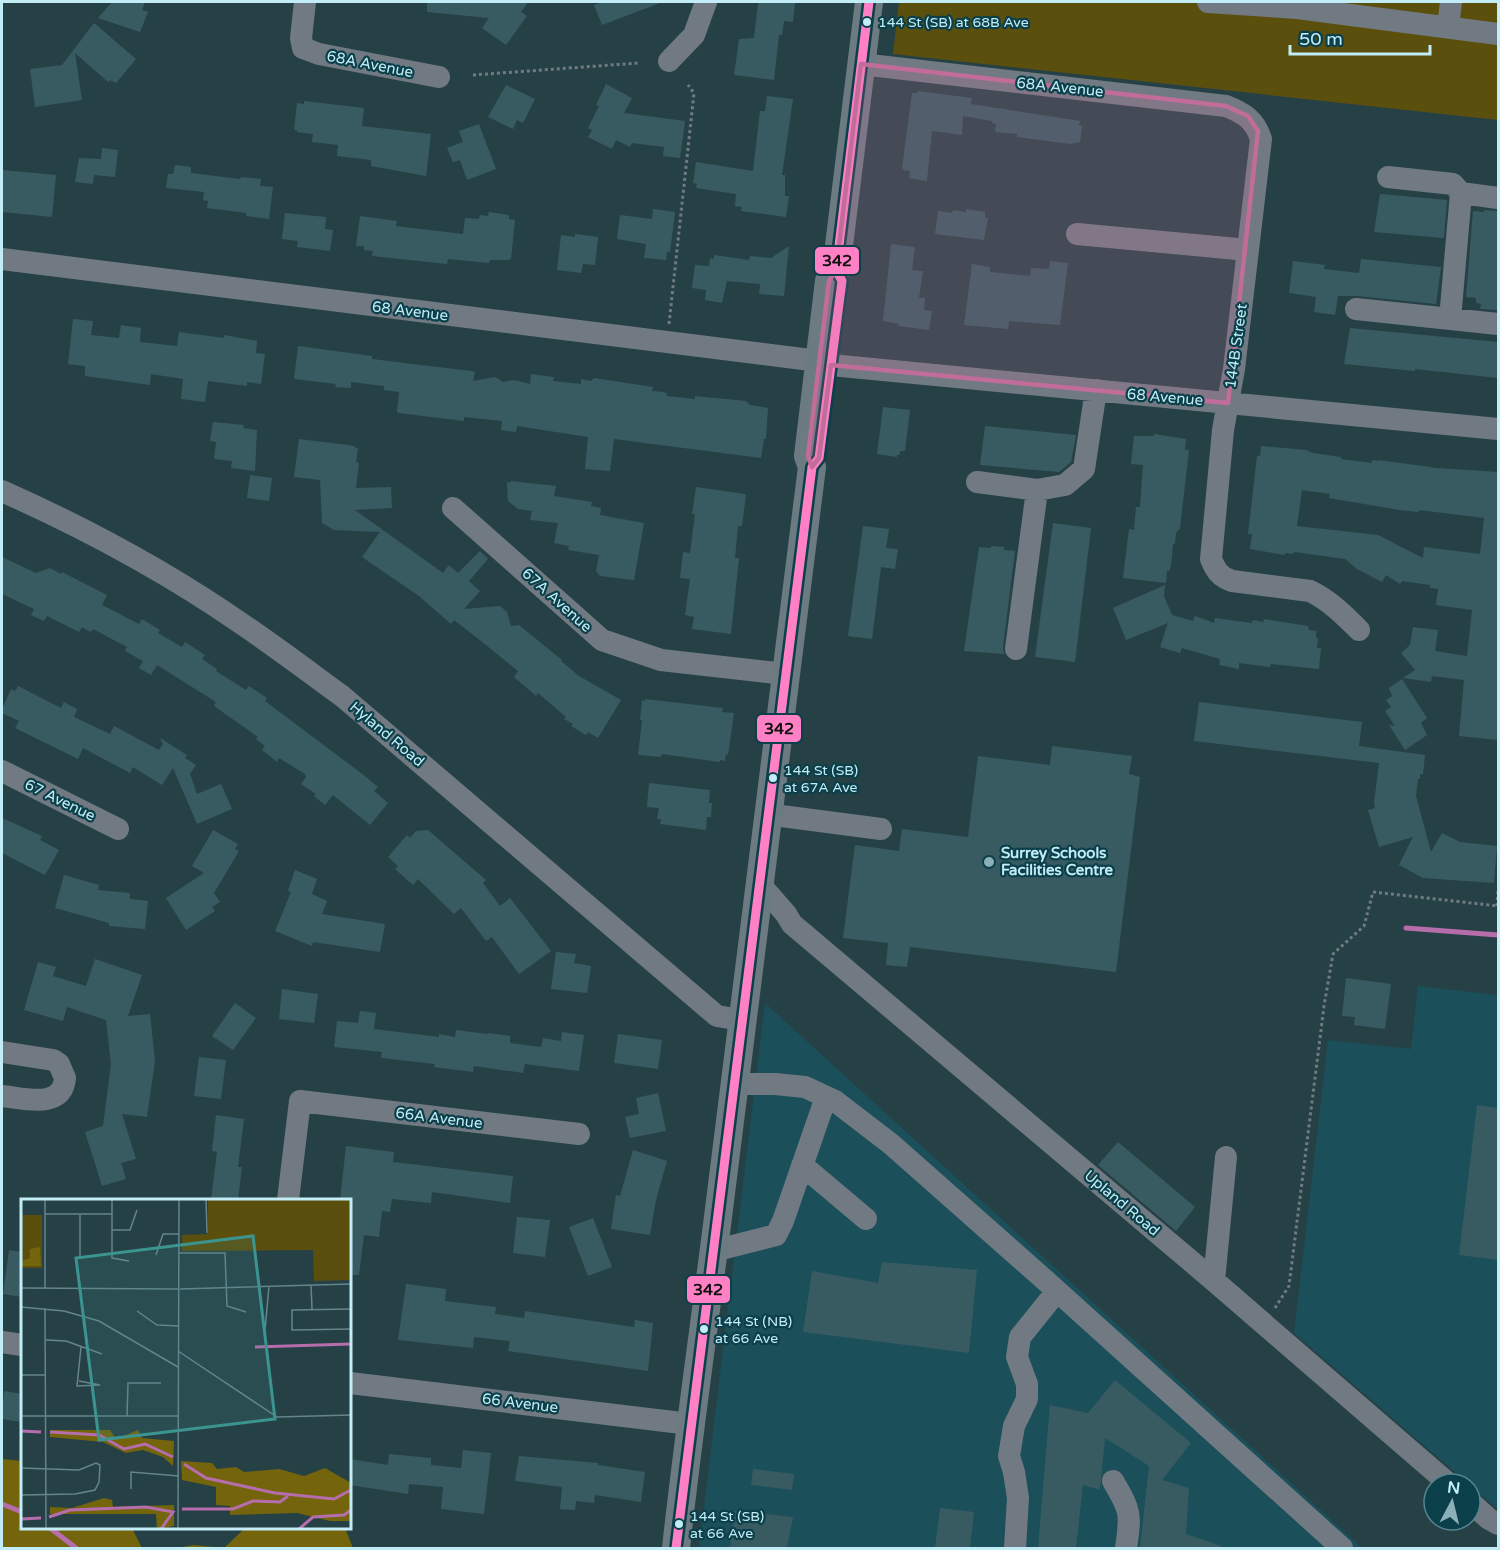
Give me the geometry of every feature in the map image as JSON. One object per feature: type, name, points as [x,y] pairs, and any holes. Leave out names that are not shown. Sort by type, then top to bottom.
[{"type":"main road","points":[[676,1548],[766,814],[812,467],[808,456],[825,363],[829,281],[836,270],[869,2]]},
{"type":"street","name":"68A Avenue","points":[[305,2],[301,38],[303,48],[319,54],[439,77]]},
{"type":"street","points":[[669,61],[694,35],[706,2]]},
{"type":"street","points":[[1208,2],[1297,5],[1498,34]]},
{"type":"street","points":[[1448,27],[1451,2]]},
{"type":"street","name":"68A Avenue","points":[[861,64],[1226,106],[1248,116],[1253,123]]},
{"type":"street","name":"144B Street","points":[[1253,123],[1261,139],[1234,369],[1223,430],[1211,559],[1222,578],[1310,591],[1328,601],[1359,630]]},
{"type":"street","points":[[1388,177],[1453,184],[1461,193],[1498,198]]},
{"type":"street","points":[[1450,319],[1461,193]]},
{"type":"street","points":[[1077,234],[1248,250]]},
{"type":"street","name":"68 Avenue","points":[[2,259],[825,363],[1498,429]]},
{"type":"street","points":[[1356,309],[1498,324]]},
{"type":"street","points":[[977,482],[1037,490],[1065,485],[1084,469],[1096,390]]},
{"type":"street","points":[[1016,650],[1037,490]]},
{"type":"street","name":"Hyland Road","points":[[2,491],[147,565],[196,594],[268,642],[342,696],[717,1016],[741,1020]]},
{"type":"street","name":"67A Avenue","points":[[453,507],[602,640],[661,660],[785,674]]},
{"type":"street","name":"67 Avenue","points":[[2,771],[118,829]]},
{"type":"street","points":[[766,814],[880,829]]},
{"type":"street","name":"Upland Road","points":[[758,882],[792,924],[1214,1281],[1435,1472]]},
{"type":"street","points":[[752,934],[769,924],[792,924]]},
{"type":"street","points":[[2,1052],[53,1060],[59,1064],[65,1078],[62,1090],[51,1099],[2,1096]]},
{"type":"street","points":[[733,1084],[775,1084],[805,1088],[836,1101],[891,1144],[1342,1548]]},
{"type":"street","points":[[713,1251],[776,1235],[783,1221],[826,1097]]},
{"type":"street","name":"66A Avenue","points":[[288,1199],[300,1101],[579,1134]]},
{"type":"street","points":[[1214,1281],[1226,1157]]},
{"type":"street","points":[[802,1165],[866,1219]]},
{"type":"street","points":[[1015,1548],[1018,1498],[1009,1456],[1014,1426],[1027,1399],[1027,1384],[1017,1357],[1020,1337],[1057,1291]]},
{"type":"street","points":[[2,1342],[21,1345]]},
{"type":"street","name":"66 Avenue","points":[[351,1383],[690,1424]]},
{"type":"street","points":[[1113,1481],[1127,1505],[1130,1521],[1126,1548]]},
{"type":"street","points":[[1482,1513],[1498,1524]]},
{"type":"path","points":[[473,75],[639,63]]},
{"type":"path","points":[[669,329],[694,93],[688,85]]},
{"type":"path","points":[[1265,1325],[1289,1286],[1324,1006],[1333,954],[1364,926],[1374,892],[1498,906],[1498,890]]},
{"type":"highlighted area","points":[[861,64],[1226,106],[1248,116],[1258,131],[1228,403],[831,365],[819,458],[812,467],[808,456],[829,281],[836,270]]},
{"type":"shaded area","points":[[899,2],[1498,2],[1498,120],[893,54]]},
{"type":"shaded area","points":[[1418,986],[1498,995],[1498,1508],[1482,1496],[1482,1472],[1455,1472],[1294,1333],[1328,1040],[1411,1049]]},
{"type":"shaded area","points":[[765,1003],[1362,1548],[699,1548]]},
{"type":"shaded area","points":[[2,1459],[21,1461],[21,1529],[132,1529],[142,1548],[2,1548]]},
{"type":"shaded area","points":[[244,1529],[345,1529],[353,1548],[224,1548]]},
{"type":"shaded area","points":[[194,1545],[224,1548],[176,1548]]},
{"type":"building","points":[[112,2],[145,2],[142,10],[148,12],[140,32],[98,18]]},
{"type":"building","points":[[427,2],[528,2],[521,12],[527,16],[506,45],[482,28],[489,18],[427,12]]},
{"type":"building","points":[[603,2],[660,3],[602,25],[594,5]]},
{"type":"building","points":[[761,2],[795,2],[793,22],[784,21],[782,35],[779,35],[774,80],[734,75],[739,39],[754,38],[758,4]]},
{"type":"building","points":[[94,23],[136,59],[116,83],[110,80],[108,82],[75,53],[82,100],[35,107],[30,69],[62,65]]},
{"type":"building","points":[[606,84],[632,98],[624,113],[685,121],[680,158],[663,156],[664,147],[632,143],[630,147],[616,140],[612,149],[588,137],[592,130],[588,128],[599,106],[596,105]]},
{"type":"building","points":[[506,85],[535,99],[523,123],[517,120],[513,129],[488,117]]},
{"type":"building","points":[[918,91],[972,98],[971,104],[1080,121],[1079,125],[1082,126],[1080,142],[1070,144],[1017,137],[1017,134],[995,132],[996,124],[992,121],[963,116],[962,135],[932,131],[927,181],[909,178],[910,171],[902,168],[912,93],[918,93]]},
{"type":"building","points":[[767,96],[793,99],[782,175],[785,175],[785,196],[789,196],[786,217],[741,211],[742,207],[735,206],[736,194],[696,188],[697,184],[693,183],[696,162],[753,171],[760,111],[765,111]]},
{"type":"building","points":[[304,101],[364,108],[362,126],[431,134],[426,176],[371,166],[371,160],[337,156],[338,145],[312,142],[313,134],[294,130],[297,103],[304,104]]},
{"type":"building","points":[[479,124],[496,169],[467,180],[460,160],[453,162],[447,148],[463,142],[459,131]]},
{"type":"building","points":[[102,148],[118,150],[115,177],[94,175],[93,184],[75,182],[79,158],[101,159]]},
{"type":"building","points":[[175,165],[191,167],[191,173],[261,179],[260,186],[273,187],[269,219],[246,216],[246,213],[207,208],[208,201],[203,200],[204,192],[166,188],[168,174],[173,174]]},
{"type":"building","points":[[2,170],[56,175],[52,217],[2,212]]},
{"type":"building","points":[[1380,194],[1447,200],[1444,238],[1374,232]]},
{"type":"building","points":[[653,209],[675,212],[670,252],[667,252],[666,260],[644,258],[646,244],[617,239],[620,215],[652,219]]},
{"type":"building","points":[[966,209],[985,212],[985,218],[988,218],[984,240],[935,234],[938,211],[966,212]]},
{"type":"building","points":[[1484,210],[1498,211],[1498,310],[1480,309],[1481,304],[1476,303],[1476,298],[1466,297],[1473,211],[1484,212]]},
{"type":"building","points":[[489,212],[509,215],[509,219],[515,220],[511,259],[490,260],[489,263],[448,259],[447,264],[372,256],[373,251],[364,250],[364,246],[356,246],[360,216],[397,221],[396,226],[463,234],[465,218],[479,219],[480,215],[488,216]]},
{"type":"building","points":[[285,213],[326,217],[325,229],[333,230],[330,251],[297,247],[298,241],[282,239]]},
{"type":"building","points":[[575,234],[598,237],[595,265],[583,264],[581,273],[557,270],[561,235],[575,237]]},
{"type":"building","points":[[891,244],[915,247],[912,270],[923,271],[919,298],[925,298],[924,310],[932,311],[929,330],[898,326],[899,324],[883,321]]},
{"type":"building","points":[[789,246],[784,296],[759,294],[760,284],[727,281],[722,303],[705,300],[706,290],[692,288],[695,265],[709,266],[710,258],[714,259],[714,255],[749,260],[750,256],[771,258]]},
{"type":"building","points":[[1361,259],[1441,267],[1436,304],[1338,296],[1335,315],[1314,312],[1316,297],[1289,293],[1293,261],[1325,265],[1324,269],[1359,273]]},
{"type":"building","points":[[1050,261],[1068,263],[1060,325],[1009,321],[1008,329],[964,325],[972,264],[990,267],[990,272],[1030,276],[1031,268],[1049,269]]},
{"type":"building","points":[[73,319],[93,321],[91,335],[119,338],[121,325],[141,328],[140,342],[177,346],[179,332],[224,338],[224,335],[257,341],[256,353],[265,354],[261,384],[247,382],[247,386],[208,381],[205,402],[181,399],[183,379],[151,374],[150,385],[85,376],[85,366],[68,364]]},
{"type":"building","points":[[1350,328],[1498,342],[1498,378],[1344,364]]},
{"type":"building","points":[[298,346],[372,356],[372,359],[471,371],[475,372],[473,381],[495,377],[503,382],[514,380],[530,384],[531,374],[554,377],[553,381],[581,384],[581,379],[591,381],[594,378],[653,387],[652,391],[664,392],[667,396],[746,401],[750,405],[768,408],[766,439],[764,439],[761,458],[614,439],[610,471],[585,469],[588,437],[517,426],[516,432],[501,430],[502,421],[464,417],[464,421],[399,413],[397,412],[399,392],[384,390],[384,386],[351,382],[351,388],[335,387],[336,384],[294,379]]},
{"type":"building","points":[[883,407],[910,410],[905,451],[900,451],[897,457],[877,454]]},
{"type":"building","points":[[213,422],[244,425],[243,428],[257,430],[255,471],[231,468],[232,461],[214,459],[216,442],[210,441]]},
{"type":"building","points":[[985,426],[1076,435],[1071,462],[1059,472],[980,465]]},
{"type":"building","points":[[1154,434],[1186,439],[1185,450],[1189,450],[1180,528],[1176,533],[1175,544],[1173,544],[1171,566],[1167,571],[1166,583],[1123,578],[1129,529],[1134,530],[1136,507],[1140,507],[1143,465],[1131,464],[1134,436],[1154,436]]},
{"type":"building","points":[[299,439],[358,448],[356,488],[391,487],[392,508],[355,510],[443,573],[449,565],[458,573],[480,551],[488,559],[469,581],[480,591],[464,609],[500,606],[507,612],[511,626],[519,625],[579,676],[621,700],[598,738],[588,732],[586,735],[571,726],[573,724],[564,719],[566,717],[538,693],[536,696],[514,677],[518,671],[481,641],[454,620],[451,624],[419,596],[362,557],[380,532],[334,530],[322,523],[320,480],[294,477]]},
{"type":"building","points":[[1261,446],[1306,450],[1341,457],[1341,459],[1372,463],[1372,460],[1379,460],[1437,468],[1498,472],[1498,740],[1459,736],[1464,680],[1432,676],[1431,682],[1403,678],[1415,670],[1401,653],[1410,645],[1413,627],[1438,630],[1435,651],[1467,656],[1472,610],[1436,605],[1438,589],[1430,588],[1430,585],[1402,581],[1400,584],[1386,575],[1382,582],[1357,569],[1345,559],[1294,552],[1293,554],[1285,553],[1285,555],[1250,549],[1252,534],[1248,534],[1257,456],[1260,456]],"holes":[[[1302,490],[1330,494],[1329,498],[1399,510],[1419,512],[1419,510],[1484,518],[1480,554],[1424,547],[1423,558],[1378,535],[1297,526]]]},
{"type":"building","points":[[250,475],[272,478],[269,501],[247,498]]},
{"type":"building","points":[[510,481],[556,486],[554,496],[592,502],[591,506],[601,508],[600,515],[644,523],[634,580],[600,576],[596,571],[599,555],[568,550],[569,546],[554,543],[558,523],[530,520],[532,511],[518,509],[508,501],[507,482],[510,483]]},
{"type":"building","points":[[696,487],[746,495],[742,526],[738,526],[735,558],[739,558],[731,634],[692,629],[694,617],[685,615],[690,579],[680,578],[683,552],[690,553]]},
{"type":"building","points":[[1053,523],[1091,528],[1075,662],[1035,657]]},
{"type":"building","points":[[863,526],[889,529],[886,548],[898,549],[895,569],[881,567],[872,639],[848,636]]},
{"type":"building","points":[[991,546],[1015,551],[1004,654],[964,651],[979,547],[991,548]]},
{"type":"building","points":[[2,557],[36,573],[50,568],[61,574],[62,572],[107,595],[102,605],[139,624],[142,619],[160,630],[158,633],[182,647],[185,642],[205,655],[202,659],[217,669],[216,671],[246,690],[249,686],[267,698],[265,701],[378,787],[374,791],[388,803],[370,825],[333,795],[325,805],[314,796],[316,794],[301,784],[306,777],[305,774],[279,758],[277,762],[262,750],[265,746],[256,739],[258,737],[214,706],[216,702],[157,665],[151,675],[139,668],[143,661],[125,651],[127,647],[93,629],[91,632],[82,627],[79,632],[47,616],[44,621],[31,615],[34,609],[2,594]]},
{"type":"building","points":[[1165,585],[1164,596],[1172,615],[1193,621],[1195,616],[1214,623],[1215,618],[1252,623],[1253,620],[1263,622],[1264,619],[1308,626],[1309,630],[1316,631],[1317,648],[1321,648],[1319,669],[1239,663],[1239,669],[1219,665],[1220,659],[1182,648],[1180,653],[1160,647],[1168,623],[1126,640],[1113,608]]},
{"type":"building","points":[[1402,679],[1427,718],[1421,723],[1427,735],[1405,750],[1389,725],[1395,726],[1385,711],[1391,707],[1386,700],[1392,696],[1389,688]]},
{"type":"building","points":[[18,686],[61,708],[64,702],[77,709],[74,717],[110,734],[114,726],[159,750],[163,744],[160,738],[187,755],[185,758],[196,765],[190,774],[197,794],[221,784],[232,809],[197,824],[173,768],[162,785],[133,767],[130,773],[83,748],[78,759],[15,728],[19,721],[2,713],[2,709],[11,689],[15,691]]},
{"type":"building","points":[[645,699],[723,708],[722,712],[734,713],[728,755],[726,754],[725,761],[662,754],[661,757],[638,755],[642,700],[645,701]]},
{"type":"building","points":[[1199,702],[1362,722],[1359,746],[1425,755],[1423,774],[1420,774],[1420,779],[1418,779],[1416,796],[1431,852],[1442,833],[1460,842],[1497,846],[1494,883],[1423,878],[1399,865],[1413,837],[1379,847],[1368,810],[1375,808],[1379,763],[1194,741]]},
{"type":"building","name":"Surrey Schools Facilities Centre","points":[[1052,746],[1132,756],[1129,774],[1140,777],[1116,972],[910,947],[907,967],[886,965],[888,943],[843,938],[855,845],[899,851],[902,829],[968,837],[978,756],[1050,765]]},
{"type":"building","points":[[649,783],[710,790],[711,817],[707,817],[706,830],[660,824],[661,819],[657,819],[659,808],[647,807]]},
{"type":"building","points":[[2,818],[42,836],[40,840],[59,850],[45,875],[2,853]]},
{"type":"building","points":[[213,830],[238,844],[235,849],[239,851],[214,893],[220,902],[212,907],[215,911],[186,930],[166,898],[204,873],[192,866]]},
{"type":"building","points":[[428,830],[486,880],[483,883],[500,906],[510,898],[551,951],[519,974],[492,937],[486,941],[461,908],[454,914],[418,879],[413,885],[395,869],[398,866],[388,857],[407,835],[410,838],[416,831]]},
{"type":"building","points":[[295,870],[317,879],[312,894],[327,901],[322,914],[385,924],[380,952],[313,942],[312,946],[275,931],[291,892],[288,891]]},
{"type":"building","points":[[64,875],[99,885],[98,890],[130,893],[130,899],[148,901],[145,929],[109,926],[109,923],[55,908]]},
{"type":"building","points":[[556,952],[576,954],[574,963],[591,966],[587,993],[551,989]]},
{"type":"building","points":[[95,959],[142,975],[128,1016],[150,1014],[155,1061],[147,1117],[122,1114],[136,1159],[121,1163],[126,1179],[102,1186],[85,1132],[103,1126],[111,1064],[106,1020],[67,1007],[63,1021],[24,1010],[38,962],[56,967],[53,976],[86,986]]},
{"type":"building","points":[[1346,978],[1391,984],[1385,1029],[1354,1025],[1355,1017],[1342,1016]]},
{"type":"building","points":[[282,989],[318,994],[314,1023],[279,1019]]},
{"type":"building","points":[[235,1003],[256,1018],[233,1050],[212,1036]]},
{"type":"building","points":[[360,1011],[376,1013],[374,1029],[439,1037],[439,1034],[455,1037],[456,1030],[488,1033],[510,1036],[510,1043],[541,1047],[543,1038],[561,1041],[562,1032],[584,1035],[579,1071],[525,1064],[523,1073],[474,1066],[473,1072],[434,1067],[435,1064],[381,1058],[382,1052],[334,1047],[337,1021],[358,1023]]},
{"type":"building","points":[[618,1034],[662,1040],[658,1069],[614,1063]]},
{"type":"building","points":[[199,1057],[226,1060],[221,1099],[194,1096]]},
{"type":"building","points":[[658,1093],[666,1131],[630,1138],[625,1117],[639,1114],[636,1098]]},
{"type":"building","points":[[1477,1105],[1498,1108],[1498,1260],[1459,1255]]},
{"type":"building","points":[[216,1115],[244,1119],[238,1167],[242,1167],[238,1199],[211,1199],[217,1152],[212,1151]]},
{"type":"building","points":[[1118,1142],[1195,1207],[1176,1231],[1098,1165]]},
{"type":"building","points":[[346,1146],[394,1152],[393,1162],[513,1176],[510,1203],[432,1192],[431,1203],[392,1199],[390,1212],[382,1211],[379,1237],[364,1235],[359,1275],[351,1275],[351,1199],[340,1199]]},
{"type":"building","points":[[633,1150],[667,1161],[656,1200],[650,1235],[611,1229],[616,1195],[620,1196]]},
{"type":"building","points":[[517,1217],[550,1220],[545,1257],[513,1253]]},
{"type":"building","points":[[593,1218],[612,1267],[588,1276],[569,1227]]},
{"type":"building","points":[[9,1250],[21,1252],[21,1297],[3,1294]]},
{"type":"building","points":[[882,1262],[977,1270],[969,1353],[803,1332],[812,1271],[878,1283]]},
{"type":"building","points":[[406,1284],[446,1289],[445,1301],[496,1307],[495,1314],[524,1318],[525,1311],[634,1327],[635,1320],[653,1323],[648,1371],[508,1351],[510,1341],[474,1337],[473,1348],[398,1340]]},
{"type":"building","points":[[1115,1380],[1191,1443],[1162,1480],[1189,1488],[1186,1534],[1221,1546],[1221,1548],[1140,1548],[1149,1466],[1105,1438],[1100,1490],[1083,1485],[1076,1548],[1038,1548],[1050,1405],[1088,1413]]},
{"type":"building","points":[[4,1391],[21,1394],[21,1422],[2,1419]]},
{"type":"building","points":[[463,1450],[491,1453],[484,1514],[441,1509],[443,1487],[409,1484],[408,1494],[351,1485],[351,1459],[388,1465],[389,1454],[431,1458],[431,1465],[461,1468]]},
{"type":"building","points":[[519,1456],[598,1463],[598,1465],[645,1472],[641,1502],[595,1495],[594,1503],[576,1501],[575,1510],[560,1509],[562,1487],[515,1481]]},
{"type":"building","points":[[753,1469],[794,1474],[792,1490],[751,1485]]},
{"type":"building","points":[[940,1508],[974,1512],[970,1548],[935,1548]]},
{"type":"building","points":[[734,1511],[793,1517],[787,1548],[730,1548]]},
{"type":"waterway","points":[[1406,928],[1498,935]]},
{"type":"waterway","points":[[2,1504],[21,1512]]},
{"type":"waterway","points":[[51,1529],[76,1548]]},
{"type":"transit line","name":"342","points":[[676,1548],[812,467],[819,458],[842,281],[836,270],[869,2]]},
{"type":"place","name":"144 St (SB) at 68B Ave","points":[[867,22]]},
{"type":"place","name":"144 St (SB) at 67A Ave","points":[[773,778]]},
{"type":"place","name":"Surrey Schools Facilities Centre","points":[[989,862]]},
{"type":"place","name":"144 St (NB) at 66 Ave","points":[[704,1329]]},
{"type":"place","name":"144 St (SB) at 66 Ave","points":[[679,1524]]}]
